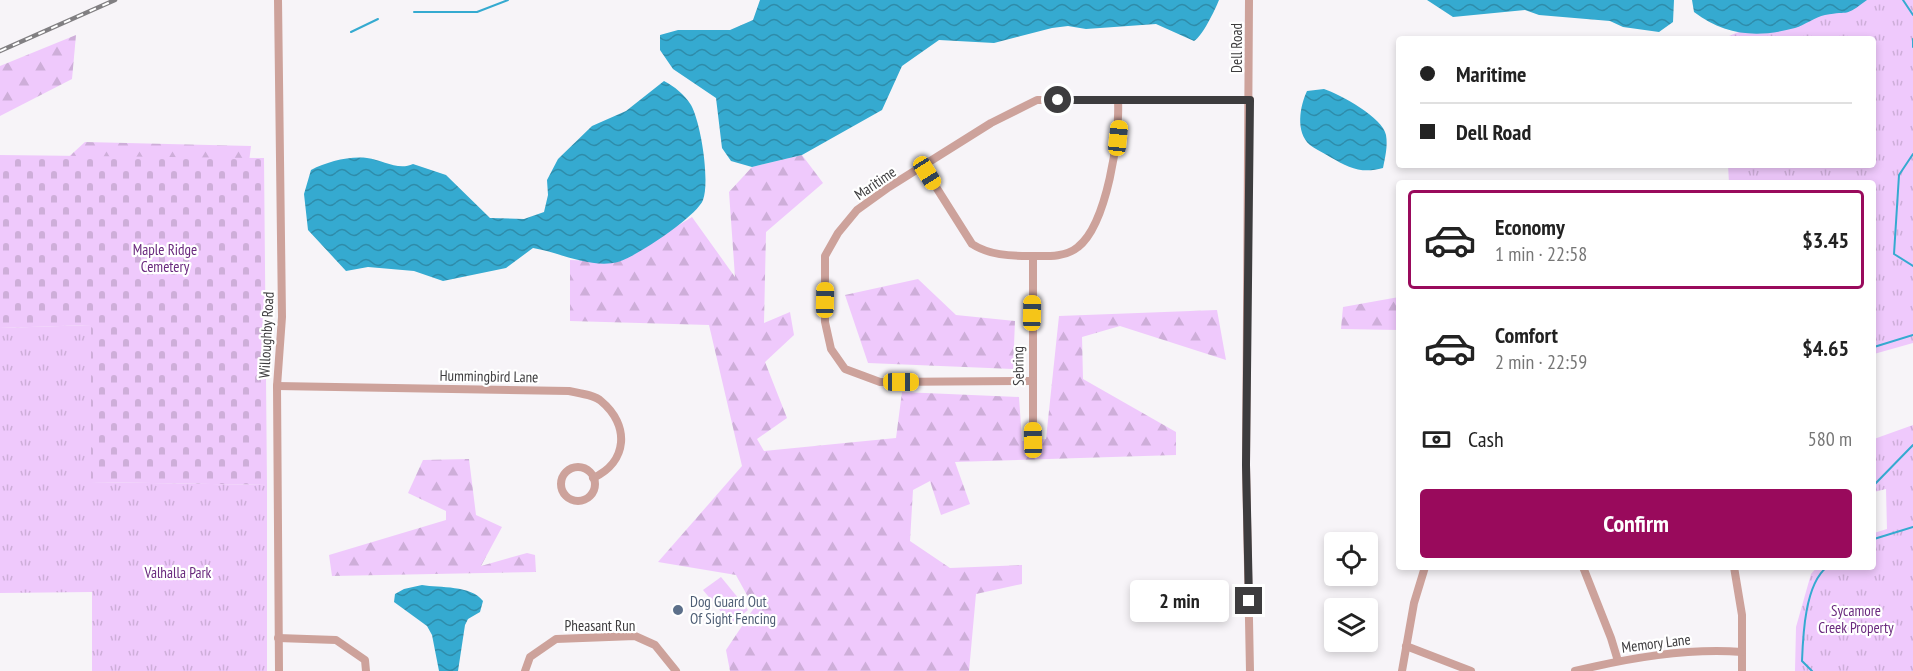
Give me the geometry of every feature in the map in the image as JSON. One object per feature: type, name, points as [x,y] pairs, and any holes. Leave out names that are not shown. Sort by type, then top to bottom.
[{"type":"street","name":"Willoughby Road","points":[[278,0],[282,317],[277,386],[279,671]]},
{"type":"street","name":"Dell Road","points":[[1249,0],[1246,465],[1250,671]]},
{"type":"street","name":"Maritime","points":[[1032,381],[879,382],[845,369],[831,349],[825,322],[825,256],[838,233],[857,210],[889,187],[924,168],[991,123],[1037,100],[1250,100]]},
{"type":"street","points":[[924,168],[972,244],[997,254],[1056,256],[1077,248],[1093,230],[1116,155],[1118,100]]},
{"type":"street","name":"Sebring","points":[[1033,256],[1033,440]]},
{"type":"street","name":"Hummingbird Lane","points":[[277,386],[569,391],[601,400],[615,419],[622,439],[619,459],[604,474],[593,478]]},
{"type":"street","name":"Hummingbird Lane","points":[[575,468],[586,470],[593,478],[591,494],[583,501],[567,497],[561,488],[566,473],[575,468]]},
{"type":"street","points":[[1402,671],[1424,570]]},
{"type":"street","points":[[1585,570],[1618,661]]},
{"type":"street","points":[[1734,570],[1742,615],[1742,671]]},
{"type":"street","name":"Pheasant Run","points":[[525,671],[530,657],[556,639],[635,636],[656,645],[676,671]]},
{"type":"street","points":[[278,638],[336,640],[365,660],[366,671]]},
{"type":"street","points":[[1406,646],[1471,671]]},
{"type":"street","name":"Memory Lane","points":[[1575,671],[1618,661],[1692,652],[1742,652]]},
{"type":"green space","points":[[1813,0],[1913,0],[1913,343],[1876,353],[1876,180],[1729,180],[1728,168],[1876,168],[1876,36],[1729,36]]},
{"type":"green space","points":[[76,35],[72,79],[0,116],[0,66]]},
{"type":"green space","points":[[85,142],[251,146],[247,178],[0,161],[63,162]]},
{"type":"green space","name":"Maple Ridge Cemetery","points":[[0,155],[264,158],[267,485],[91,482],[91,325],[0,328]]},
{"type":"green space","points":[[802,155],[823,183],[766,232],[764,323],[790,312],[794,335],[765,362],[787,418],[757,439],[764,451],[896,438],[902,392],[1019,397],[1022,441],[1046,439],[1059,316],[1217,310],[1226,360],[1120,326],[1082,337],[1083,379],[1176,432],[1176,455],[955,462],[970,504],[941,515],[930,481],[913,490],[910,541],[950,568],[1022,565],[1022,584],[976,594],[969,671],[730,671],[726,650],[754,608],[736,575],[658,562],[742,466],[709,325],[570,321],[570,260],[618,262],[692,217],[735,277],[729,192],[752,167]]},
{"type":"green space","points":[[918,279],[956,315],[1015,321],[1013,369],[868,363],[845,295]]},
{"type":"green space","points":[[1396,298],[1396,330],[1341,329],[1343,307]]},
{"type":"green space","name":"Valhalla Park","points":[[91,325],[91,482],[267,485],[267,671],[92,671],[92,592],[0,593],[0,328]]},
{"type":"green space","name":"Sycamore Creek Property","points":[[1913,425],[1913,671],[1795,671],[1796,627],[1811,574],[1814,570],[1876,570],[1876,532],[1887,529],[1886,489],[1876,492],[1876,438]]},
{"type":"green space","points":[[469,459],[476,515],[502,527],[481,566],[527,553],[535,555],[536,572],[332,576],[329,555],[446,520],[446,511],[408,493],[423,460]]},
{"type":"green space","points":[[721,577],[748,610],[731,624],[703,590]]},
{"type":"water","points":[[760,0],[1219,0],[1204,29],[1194,41],[1156,24],[1086,29],[1068,26],[994,43],[939,40],[902,66],[882,110],[802,155],[752,167],[731,161],[722,148],[716,98],[673,69],[660,50],[660,35],[678,30],[730,30],[753,20]]},
{"type":"water","points":[[1427,0],[1674,0],[1673,22],[1659,32],[1623,27],[1610,21],[1539,15],[1525,10],[1453,17]]},
{"type":"water","points":[[1692,0],[1867,0],[1850,11],[1821,16],[1795,28],[1755,34],[1730,30],[1706,20],[1694,12]]},
{"type":"water","points":[[664,81],[682,94],[695,113],[705,166],[705,191],[703,200],[690,216],[627,259],[608,264],[586,262],[533,248],[506,268],[443,281],[414,271],[368,267],[346,271],[308,230],[304,194],[311,170],[331,162],[352,158],[367,158],[402,166],[413,164],[446,175],[490,218],[524,219],[544,212],[548,195],[547,180],[558,159],[592,126],[626,111]]},
{"type":"water","points":[[1324,89],[1360,108],[1383,128],[1387,143],[1383,168],[1362,170],[1350,167],[1314,148],[1305,140],[1300,119],[1307,91]]},
{"type":"water","points":[[422,585],[471,592],[483,601],[480,612],[468,619],[465,625],[458,671],[439,671],[432,635],[427,626],[394,602],[395,594],[404,589]]},
{"type":"waterway","points":[[414,12],[477,12],[508,0]]},
{"type":"waterway","points":[[1903,0],[1913,15]]},
{"type":"waterway","points":[[351,32],[378,19]]},
{"type":"waterway","points":[[1913,39],[1913,47]]},
{"type":"waterway","points":[[1913,154],[1899,175],[1894,254],[1913,266]]},
{"type":"waterway","points":[[1876,346],[1913,335]]},
{"type":"waterway","points":[[1876,483],[1913,445]]},
{"type":"waterway","points":[[1876,538],[1913,527]]},
{"type":"waterway","points":[[1812,671],[1802,661],[1805,624],[1814,585],[1824,570]]},
{"type":"railway","points":[[0,51],[115,0]]},
{"type":"place","name":"Dog Guard Out Of Sight Fencing","points":[[678,610]]},
{"type":"route","points":[[1058,100],[1250,100],[1246,465],[1249,601]]}]
